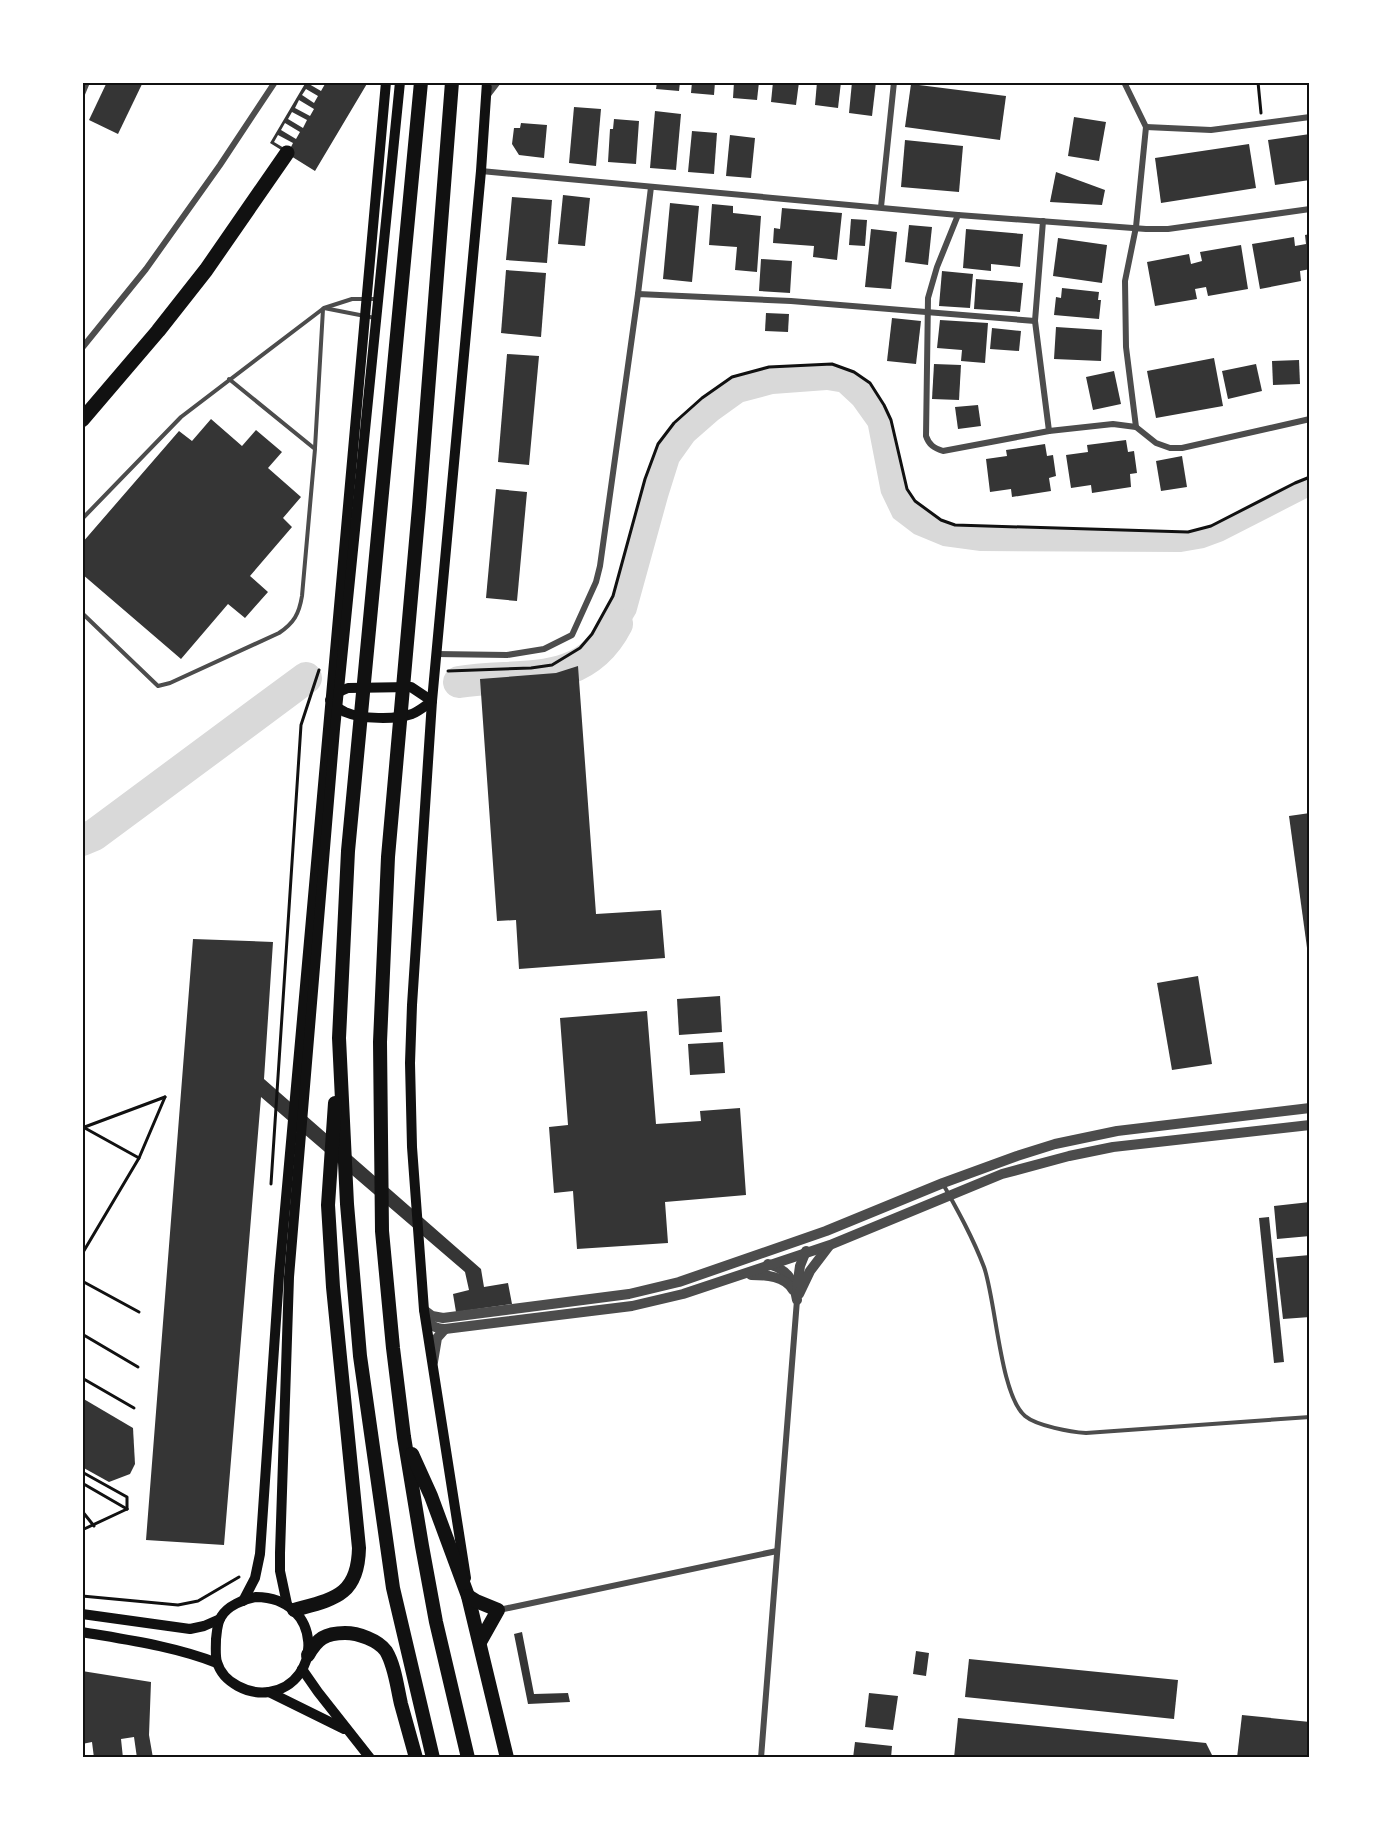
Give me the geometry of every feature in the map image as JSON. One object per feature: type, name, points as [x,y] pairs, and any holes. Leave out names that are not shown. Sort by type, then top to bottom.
[{"type":"highway","points":[[290,1607],[331,1600],[343,1592],[357,1574],[359,1561],[333,1287],[328,1205],[348,851],[421,82]]},
{"type":"highway","points":[[452,82],[388,858],[380,1042],[382,1231],[393,1348],[404,1437],[436,1622],[468,1758]]},
{"type":"highway","points":[[82,420],[137,357],[206,270],[287,153]]},
{"type":"highway","points":[[339,1038],[347,1204],[360,1356],[393,1588],[432,1758]]},
{"type":"highway","points":[[404,1437],[431,1496],[468,1596],[507,1758]]},
{"type":"highway","points":[[468,1596],[498,1610],[480,1642]]},
{"type":"highway","points":[[308,1655],[316,1642],[326,1636],[345,1633],[365,1637],[385,1650],[393,1669],[416,1758]]},
{"type":"main road","points":[[372,299],[386,82]]},
{"type":"main road","points":[[243,1601],[255,1578],[260,1554],[279,1276],[338,707],[337,671],[370,317],[400,82]]},
{"type":"main road","points":[[468,1596],[424,1310],[412,1147],[410,1063],[434,675],[481,171],[487,82]]},
{"type":"main road","points":[[290,1607],[280,1571],[289,1276],[335,729],[338,707],[344,690],[337,671]]},
{"type":"main road","points":[[344,690],[411,687],[434,675]]},
{"type":"main road","points":[[411,687],[432,701]]},
{"type":"main road","points":[[338,707],[357,715],[384,717],[409,715],[432,701]]},
{"type":"main road","points":[[409,715],[418,718],[430,728]]},
{"type":"main road","points":[[82,1614],[189,1629],[204,1626],[220,1618],[234,1605],[248,1598],[267,1597],[281,1600],[304,1623],[309,1639],[308,1655],[302,1669],[291,1682],[269,1692],[253,1692],[238,1687],[225,1677],[217,1663],[216,1642],[220,1618]]},
{"type":"main road","points":[[82,1632],[161,1646],[217,1663]]},
{"type":"main road","points":[[302,1669],[370,1758]]},
{"type":"main road","points":[[269,1692],[349,1731]]},
{"type":"street","points":[[82,94],[87,82]]},
{"type":"street","points":[[82,348],[146,269],[220,165],[275,82]]},
{"type":"street","points":[[486,98],[498,82]]},
{"type":"street","points":[[881,207],[894,82]]},
{"type":"street","points":[[1124,82],[1146,127],[1136,227],[1125,280],[1126,346],[1136,428]]},
{"type":"street","points":[[1146,127],[1211,130],[1310,117]]},
{"type":"street","points":[[481,171],[958,215],[1168,229],[1310,209]]},
{"type":"street","points":[[436,654],[516,654],[544,650],[572,635],[596,582],[600,566],[651,187]]},
{"type":"street","points":[[958,215],[932,284],[927,313],[926,436],[928,443],[935,448],[943,451],[1049,431],[1113,424],[1136,428],[1156,443],[1170,448],[1182,448],[1310,420]]},
{"type":"street","points":[[1043,221],[1035,321],[1049,431]]},
{"type":"street","points":[[638,294],[791,301],[1035,321]]},
{"type":"street","points":[[424,1310],[432,1316],[443,1318],[630,1294],[679,1282],[826,1231],[943,1183],[1017,1156],[1086,1137],[1160,1125],[1310,1108]]},
{"type":"street","points":[[424,1310],[434,1327],[445,1329],[632,1306],[683,1294],[772,1265],[830,1245],[1002,1174],[1069,1156],[1113,1147],[1310,1125]]},
{"type":"street","points":[[761,1758],[797,1282],[804,1254],[826,1231]]},
{"type":"street","points":[[797,1300],[810,1271],[830,1245]]},
{"type":"street","points":[[736,1262],[772,1265],[788,1273],[794,1282],[797,1300]]},
{"type":"street","points":[[739,1275],[773,1276],[792,1287],[797,1300]]},
{"type":"street","points":[[432,1368],[437,1338],[445,1329]]},
{"type":"street","points":[[498,1610],[777,1551]]},
{"type":"lane","points":[[82,519],[180,417],[229,379],[324,308],[352,299],[372,299]]},
{"type":"lane","points":[[324,308],[370,317]]},
{"type":"lane","points":[[82,613],[158,686],[279,633],[296,618],[302,596],[324,308]]},
{"type":"lane","points":[[229,379],[315,449]]},
{"type":"lane","points":[[943,1183],[984,1267],[1009,1387],[1019,1410],[1026,1417],[1070,1432],[1086,1433],[1310,1417]]},
{"type":"path","points":[[1258,82],[1262,124]]},
{"type":"path","points":[[434,675],[552,665],[580,648],[592,634],[613,596],[645,479],[658,444],[674,423],[702,398],[732,377],[769,367],[832,364],[854,372],[870,383],[891,420],[907,489],[915,501],[930,513],[956,525],[1188,532],[1211,526],[1310,477]]},
{"type":"path","points":[[271,1187],[301,725],[318,670],[337,671]]},
{"type":"path","points":[[82,1254],[139,1158],[165,1097],[83,1127]]},
{"type":"path","points":[[83,1127],[139,1158]]},
{"type":"path","points":[[82,1281],[139,1312]]},
{"type":"path","points":[[82,1334],[138,1368]]},
{"type":"path","points":[[82,1378],[134,1408]]},
{"type":"path","points":[[82,1472],[127,1497],[128,1509]]},
{"type":"path","points":[[82,1483],[128,1509]]},
{"type":"path","points":[[82,1530],[128,1509]]},
{"type":"path","points":[[82,1511],[94,1526]]},
{"type":"path","points":[[82,1596],[178,1605],[198,1601],[241,1574]]},
{"type":"shaded area","points":[[832,364],[854,372],[870,383],[891,420],[907,489],[915,501],[941,520],[955,525],[1188,532],[1212,526],[1309,477],[1309,497],[1223,541],[1204,548],[1181,552],[980,551],[943,546],[914,534],[893,518],[881,493],[868,426],[853,405],[839,392],[827,390],[773,394],[743,402],[718,420],[694,441],[679,462],[636,613],[615,648],[610,636],[588,659],[567,670],[538,676],[459,682],[460,671],[552,665],[580,648],[592,634],[613,596],[645,479],[658,444],[674,423],[702,398],[732,377],[769,367]]},
{"type":"building","points":[[107,82],[143,82],[118,134],[89,120]]},
{"type":"building","points":[[306,82],[310,82],[309,84],[321,91],[325,84],[322,82],[368,82],[315,171],[270,143]],"holes":[[[306,89],[318,96],[314,103],[302,95]],[[299,100],[314,109],[310,116],[295,108]],[[292,112],[307,120],[303,128],[288,119]],[[285,123],[300,132],[296,139],[281,130]],[[278,135],[293,143],[289,151],[274,142]]]},
{"type":"building","points":[[657,82],[680,82],[679,91],[656,89]]},
{"type":"building","points":[[692,82],[715,82],[714,95],[691,93]]},
{"type":"building","points":[[734,82],[759,82],[757,100],[733,98]]},
{"type":"building","points":[[773,82],[799,82],[796,105],[771,102]]},
{"type":"building","points":[[817,82],[841,82],[838,108],[815,105]]},
{"type":"building","points":[[852,82],[876,82],[872,116],[849,113]]},
{"type":"building","points":[[911,84],[1006,96],[1000,140],[905,127]]},
{"type":"building","points":[[574,107],[601,109],[596,166],[569,163]]},
{"type":"building","points":[[655,111],[681,114],[676,170],[650,168]]},
{"type":"building","points":[[1074,117],[1106,122],[1099,161],[1068,156]]},
{"type":"building","points":[[614,119],[639,121],[636,164],[608,162],[610,129],[613,129]]},
{"type":"building","points":[[521,123],[547,125],[544,158],[519,155],[512,144],[514,128],[520,128]]},
{"type":"building","points":[[692,131],[717,133],[714,174],[688,172]]},
{"type":"building","points":[[1310,134],[1310,180],[1275,185],[1268,140]]},
{"type":"building","points":[[730,135],[755,138],[751,178],[726,176]]},
{"type":"building","points":[[905,140],[963,146],[959,192],[901,187]]},
{"type":"building","points":[[1249,144],[1256,188],[1161,203],[1155,158]]},
{"type":"building","points":[[1056,172],[1105,190],[1102,205],[1050,202]]},
{"type":"building","points":[[563,195],[590,198],[585,246],[558,244]]},
{"type":"building","points":[[512,197],[552,200],[547,263],[506,260]]},
{"type":"building","points":[[670,203],[699,206],[692,282],[663,279]]},
{"type":"building","points":[[712,204],[733,206],[733,213],[761,216],[757,272],[735,270],[737,247],[709,245]]},
{"type":"building","points":[[782,208],[842,213],[837,260],[813,257],[814,246],[773,243],[774,228],[780,229]]},
{"type":"building","points":[[851,219],[867,220],[865,246],[849,245]]},
{"type":"building","points":[[909,225],[932,227],[928,265],[905,262]]},
{"type":"building","points":[[871,229],[897,232],[891,289],[865,287]]},
{"type":"building","points":[[966,229],[1023,234],[1020,267],[991,264],[991,271],[963,268]]},
{"type":"building","points":[[1310,234],[1310,269],[1300,271],[1301,281],[1260,289],[1252,244],[1294,237],[1295,246],[1306,244],[1305,235]]},
{"type":"building","points":[[1058,238],[1107,245],[1102,283],[1053,276]]},
{"type":"building","points":[[1241,245],[1248,289],[1208,296],[1206,287],[1195,289],[1197,299],[1155,306],[1147,262],[1189,254],[1191,264],[1202,261],[1200,252]]},
{"type":"building","points":[[761,259],[792,261],[790,293],[759,291]]},
{"type":"building","points":[[506,270],[546,273],[541,337],[501,333]]},
{"type":"building","points":[[942,271],[973,274],[970,308],[939,306]]},
{"type":"building","points":[[976,279],[1023,283],[1020,312],[974,309]]},
{"type":"building","points":[[1062,288],[1099,292],[1098,300],[1101,300],[1099,319],[1054,315],[1056,297],[1061,298]]},
{"type":"building","points":[[766,313],[789,314],[788,332],[765,331]]},
{"type":"building","points":[[892,318],[921,321],[916,364],[887,361]]},
{"type":"building","points":[[940,320],[988,323],[985,363],[961,361],[962,350],[937,348]]},
{"type":"building","points":[[1056,327],[1102,330],[1101,361],[1054,359]]},
{"type":"building","points":[[992,328],[1021,331],[1019,351],[990,349]]},
{"type":"building","points":[[507,354],[539,356],[529,465],[498,462]]},
{"type":"building","points":[[1214,358],[1223,406],[1156,418],[1147,371]]},
{"type":"building","points":[[1299,360],[1300,384],[1273,385],[1272,361]]},
{"type":"building","points":[[934,364],[961,365],[959,400],[932,399]]},
{"type":"building","points":[[1256,364],[1262,391],[1228,399],[1222,371]]},
{"type":"building","points":[[1114,371],[1121,404],[1093,410],[1086,377]]},
{"type":"building","points":[[978,405],[981,426],[958,429],[955,407]]},
{"type":"building","points":[[211,419],[242,446],[256,430],[282,452],[268,468],[301,497],[283,518],[292,527],[250,576],[268,592],[245,618],[228,604],[181,659],[82,574],[82,543],[179,431],[192,441]]},
{"type":"building","points":[[1126,440],[1128,452],[1134,451],[1137,473],[1130,474],[1131,487],[1092,493],[1091,485],[1071,488],[1066,455],[1088,452],[1087,445]]},
{"type":"building","points":[[1045,444],[1047,456],[1053,455],[1056,476],[1049,478],[1051,491],[1012,497],[1011,489],[990,492],[986,459],[1007,456],[1006,450]]},
{"type":"building","points":[[1182,456],[1187,487],[1161,491],[1156,461]]},
{"type":"building","points":[[496,489],[527,492],[517,601],[486,598]]},
{"type":"building","points":[[578,666],[596,914],[661,910],[665,958],[519,969],[516,920],[497,921],[480,679],[556,673]]},
{"type":"building","points":[[1310,813],[1310,954],[1308,955],[1289,816]]},
{"type":"building","points":[[193,939],[273,942],[264,1079],[481,1269],[484,1287],[508,1283],[512,1304],[456,1312],[453,1294],[469,1290],[465,1272],[261,1097],[224,1545],[146,1540]]},
{"type":"building","points":[[1198,976],[1212,1064],[1172,1070],[1157,983]]},
{"type":"building","points":[[720,996],[722,1032],[679,1035],[677,999]]},
{"type":"building","points":[[647,1011],[656,1124],[701,1121],[700,1111],[740,1108],[746,1195],[665,1202],[668,1243],[577,1249],[573,1191],[554,1193],[549,1127],[568,1125],[560,1018]]},
{"type":"building","points":[[723,1042],[725,1073],[690,1075],[688,1044]]},
{"type":"building","points":[[1310,1202],[1310,1236],[1277,1239],[1274,1206]]},
{"type":"building","points":[[1269,1217],[1284,1362],[1274,1363],[1259,1218]]},
{"type":"building","points":[[1310,1255],[1310,1317],[1283,1319],[1276,1258]]},
{"type":"building","points":[[82,1398],[133,1428],[135,1464],[130,1474],[109,1482],[82,1467]]},
{"type":"building","points":[[522,1632],[534,1694],[568,1693],[570,1702],[528,1704],[514,1634]]},
{"type":"building","points":[[916,1651],[929,1653],[926,1676],[913,1674]]},
{"type":"building","points":[[969,1659],[1178,1680],[1174,1719],[965,1697]]},
{"type":"building","points":[[82,1671],[151,1682],[149,1735],[153,1758],[137,1758],[134,1737],[121,1739],[123,1758],[94,1758],[92,1742],[82,1744]]},
{"type":"building","points":[[869,1693],[898,1696],[893,1730],[865,1727]]},
{"type":"building","points":[[1242,1715],[1310,1722],[1308,1758],[1237,1758]]},
{"type":"building","points":[[958,1718],[1206,1743],[1212,1758],[954,1758]]},
{"type":"building","points":[[855,1742],[892,1746],[891,1758],[853,1758]]},
{"type":"waterway","points":[[459,682],[527,677],[568,669],[587,660],[603,645],[617,624]]},
{"type":"waterway","points":[[82,840],[94,835],[306,678]]}]
